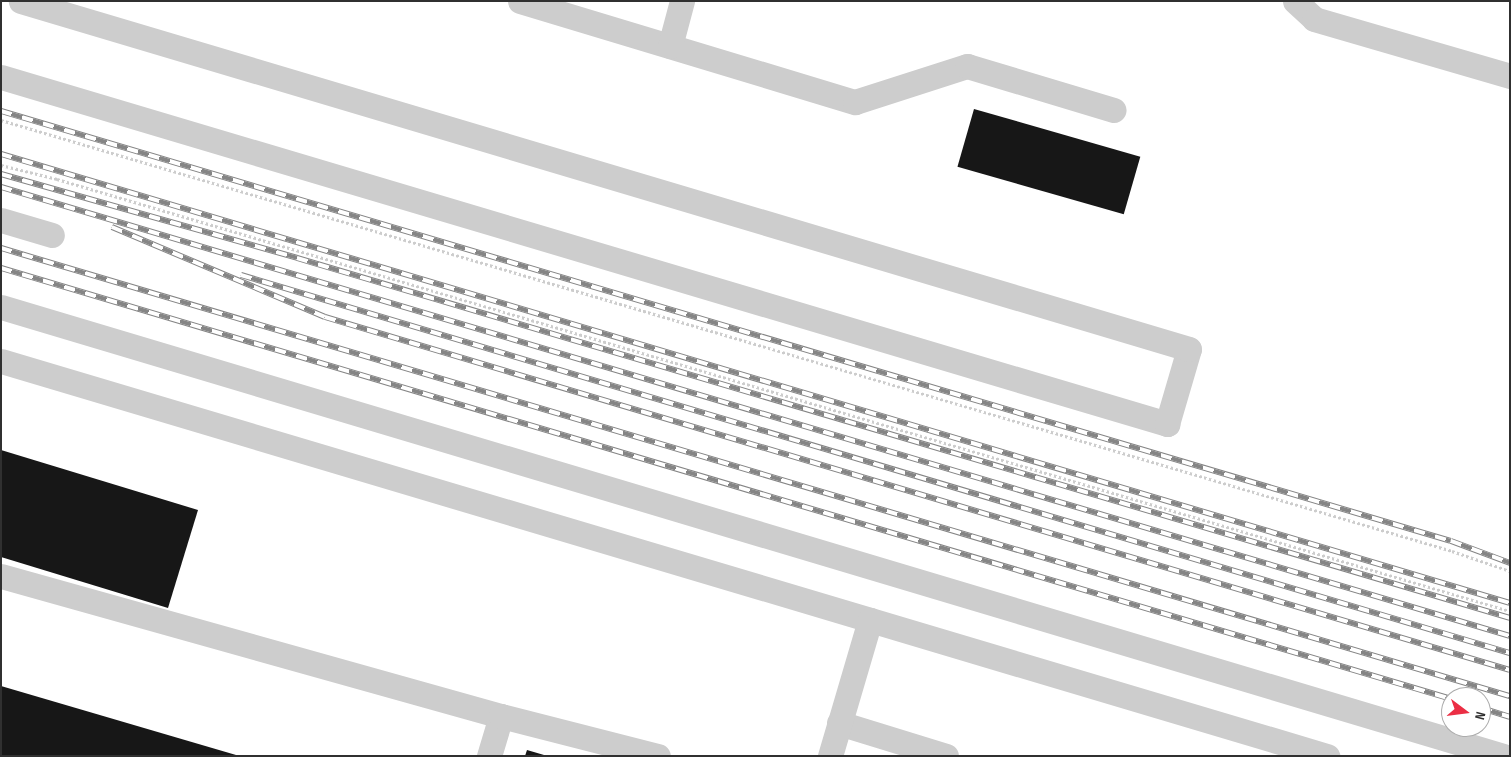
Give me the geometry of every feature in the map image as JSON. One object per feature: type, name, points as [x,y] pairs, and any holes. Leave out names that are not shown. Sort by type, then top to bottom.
[{"type":"lane","points":[[1,77],[1167,424],[1189,349],[21,1]]},
{"type":"lane","points":[[520,1],[855,102],[967,66],[1114,110]]},
{"type":"lane","points":[[670,46],[682,1]]},
{"type":"lane","points":[[1295,1],[1314,19],[1510,76]]},
{"type":"lane","points":[[1,220],[52,235]]},
{"type":"lane","points":[[1,307],[1503,756]]},
{"type":"lane","points":[[1,361],[1326,756]]},
{"type":"lane","points":[[1,576],[501,716],[658,756]]},
{"type":"lane","points":[[830,756],[870,620]]},
{"type":"lane","points":[[489,756],[501,716]]},
{"type":"lane","points":[[840,723],[946,756]]},
{"type":"path","points":[[1,120],[1410,538],[1510,571]]},
{"type":"path","points":[[1,165],[67,182],[1510,611]]},
{"type":"building","points":[[974,109],[1140,157],[1124,214],[957,167]]},
{"type":"building","points":[[1,450],[198,510],[168,608],[1,557]]},
{"type":"building","points":[[1,686],[236,755],[236,756],[1,756]]},
{"type":"building","points":[[527,750],[544,755],[544,756],[525,756]]},
{"type":"railway","points":[[1,111],[1451,541],[1510,563]]},
{"type":"railway","points":[[1,154],[1510,603]]},
{"type":"railway","points":[[1,174],[297,258],[1510,618]]},
{"type":"railway","points":[[1,187],[1510,636]]},
{"type":"railway","points":[[112,227],[325,317],[1510,670]]},
{"type":"railway","points":[[1,248],[1510,696]]},
{"type":"railway","points":[[1,268],[1441,696]]},
{"type":"railway","points":[[241,275],[1510,653]]},
{"type":"railway","points":[[1491,711],[1510,717]]}]
